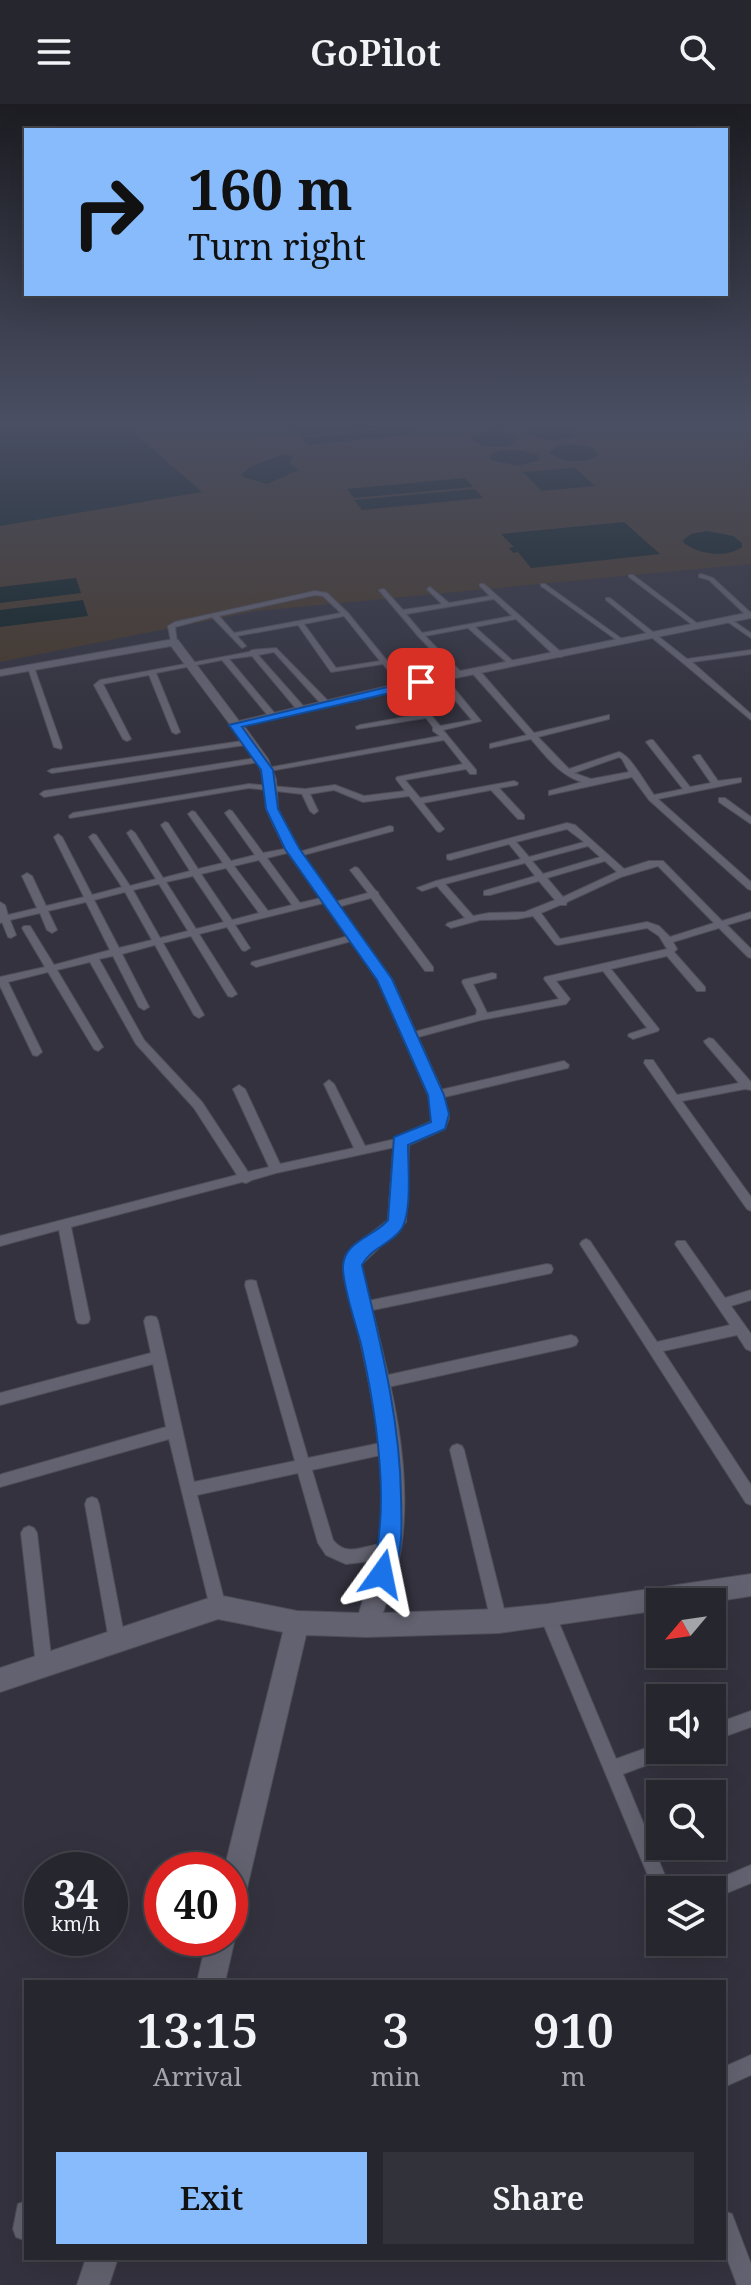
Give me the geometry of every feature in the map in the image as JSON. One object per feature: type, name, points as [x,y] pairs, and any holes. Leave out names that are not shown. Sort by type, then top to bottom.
[{"type":"street","points":[[631,576],[696,625]]},
{"type":"street","points":[[701,576],[711,579],[750,615]]},
{"type":"street","points":[[482,585],[559,655]]},
{"type":"street","points":[[543,585],[620,640]]},
{"type":"street","points":[[430,589],[447,605]]},
{"type":"street","points":[[382,590],[420,635],[460,675]]},
{"type":"street","points":[[0,1241],[276,1169],[400,1142],[439,1125],[441,1118],[436,1095],[384,979],[294,851],[272,809],[265,772],[249,742],[174,642],[173,625],[319,593],[328,595],[470,769],[400,779],[440,829]]},
{"type":"street","points":[[400,613],[495,597]]},
{"type":"street","points":[[608,599],[654,633],[751,718]]},
{"type":"street","points":[[233,635],[346,614]]},
{"type":"street","points":[[214,615],[242,646]]},
{"type":"street","points":[[235,725],[401,686],[750,615]]},
{"type":"street","points":[[420,635],[517,617]]},
{"type":"street","points":[[727,619],[751,636]]},
{"type":"street","points":[[300,623],[334,670],[384,662]]},
{"type":"street","points":[[471,627],[511,664]]},
{"type":"street","points":[[0,673],[174,642]]},
{"type":"street","points":[[127,739],[99,683],[106,679],[252,652],[278,651],[326,704]]},
{"type":"street","points":[[252,652],[302,710]]},
{"type":"street","points":[[686,661],[751,652]]},
{"type":"street","points":[[224,658],[273,716]]},
{"type":"street","points":[[30,667],[58,747]]},
{"type":"street","points":[[152,672],[176,732]]},
{"type":"street","points":[[476,672],[568,772],[591,782]]},
{"type":"street","points":[[436,729],[477,721],[441,678]]},
{"type":"street","points":[[360,727],[425,716]]},
{"type":"street","points":[[493,746],[606,717]]},
{"type":"street","points":[[44,794],[265,772],[444,738]]},
{"type":"street","points":[[52,771],[249,742]]},
{"type":"street","points":[[650,742],[688,790]]},
{"type":"street","points":[[568,772],[616,754],[625,757],[652,798],[751,887]]},
{"type":"street","points":[[697,757],[716,784]]},
{"type":"street","points":[[265,772],[305,792],[335,787],[363,799],[415,797],[514,783]]},
{"type":"street","points":[[73,816],[249,786],[265,772]]},
{"type":"street","points":[[552,793],[634,774]]},
{"type":"street","points":[[652,798],[738,780]]},
{"type":"street","points":[[493,787],[521,817]]},
{"type":"street","points":[[305,792],[314,811]]},
{"type":"street","points":[[722,800],[751,821]]},
{"type":"street","points":[[229,813],[298,907]]},
{"type":"street","points":[[192,814],[266,916]]},
{"type":"street","points":[[165,825],[245,948]]},
{"type":"street","points":[[450,857],[567,826],[572,827],[623,873]]},
{"type":"street","points":[[2,919],[196,871],[390,829]]},
{"type":"street","points":[[131,833],[232,994]]},
{"type":"street","points":[[58,837],[144,1007]]},
{"type":"street","points":[[93,837],[128,889],[199,1015]]},
{"type":"street","points":[[510,840],[563,903]]},
{"type":"street","points":[[422,888],[590,843]]},
{"type":"street","points":[[487,893],[607,858]]},
{"type":"street","points":[[451,925],[495,913],[516,918],[563,903],[623,873],[653,862],[660,863],[751,955]]},
{"type":"street","points":[[355,870],[429,969]]},
{"type":"street","points":[[27,876],[52,930]]},
{"type":"street","points":[[439,883],[471,919]]},
{"type":"street","points":[[37,1052],[1,980],[298,907],[375,894]]},
{"type":"street","points":[[0,905],[2,919],[11,935]]},
{"type":"street","points":[[535,912],[558,942],[654,926],[701,989]]},
{"type":"street","points":[[411,1036],[481,1017],[562,1002],[565,999],[550,981],[551,978],[605,967],[751,915]]},
{"type":"street","points":[[27,928],[98,1047]]},
{"type":"street","points":[[256,964],[356,937]]},
{"type":"street","points":[[93,958],[140,1042],[198,1105],[246,1179]]},
{"type":"street","points":[[605,967],[654,1029],[633,1036]]},
{"type":"street","points":[[481,1017],[482,1010],[467,982],[492,976]]},
{"type":"street","points":[[675,1099],[747,1082],[709,1041]]},
{"type":"street","points":[[649,1063],[751,1206]]},
{"type":"street","points":[[436,1095],[564,1065]]},
{"type":"street","points":[[329,1084],[361,1150]]},
{"type":"street","points":[[239,1089],[276,1169]]},
{"type":"street","points":[[367,1625],[390,1549],[390,1447],[352,1265],[361,1248],[391,1230],[397,1222],[400,1142]]},
{"type":"street","points":[[64,1225],[83,1319]]},
{"type":"street","points":[[586,1244],[751,1498]]},
{"type":"street","points":[[681,1244],[751,1345]]},
{"type":"street","points":[[363,1307],[547,1269]]},
{"type":"street","points":[[251,1285],[331,1553],[343,1558],[390,1549]]},
{"type":"street","points":[[722,1304],[751,1295]]},
{"type":"street","points":[[151,1321],[174,1431],[218,1607]]},
{"type":"street","points":[[654,1348],[738,1329]]},
{"type":"street","points":[[379,1383],[571,1341]]},
{"type":"street","points":[[0,1399],[158,1357]]},
{"type":"street","points":[[2,1481],[174,1431]]},
{"type":"street","points":[[188,1490],[390,1447]]},
{"type":"street","points":[[457,1450],[499,1621]]},
{"type":"street","points":[[92,1504],[117,1640]]},
{"type":"street","points":[[29,1533],[44,1665]]},
{"type":"street","points":[[0,1680],[218,1607],[297,1623],[367,1625],[499,1621],[751,1585]]},
{"type":"street","points":[[548,1616],[657,1876]]},
{"type":"street","points":[[242,1852],[297,1623]]},
{"type":"street","points":[[726,1728],[751,1719]]},
{"type":"street","points":[[612,1769],[646,1757]]},
{"type":"street","points":[[726,1884],[751,1874]]},
{"type":"street","points":[[211,1980],[217,1956]]},
{"type":"street","points":[[726,2076],[751,2065]]},
{"type":"street","points":[[726,2227],[748,2285]]},
{"type":"street","points":[[93,2285],[101,2260]]},
{"type":"shaded area","points":[[0,527],[751,527],[751,564],[256,611],[0,662]]},
{"type":"shaded area","points":[[575,527],[629,527],[660,554],[531,568],[518,552],[513,553],[509,548],[514,547],[501,534]]},
{"type":"shaded area","points":[[707,531],[733,536],[742,543],[742,547],[728,553],[713,554],[684,543],[683,540],[691,534]]},
{"type":"shaded area","points":[[76,578],[81,593],[0,603],[0,587]]},
{"type":"shaded area","points":[[83,600],[88,616],[0,627],[0,610]]},
{"type":"route","points":[[382,1574],[390,1549],[390,1447],[352,1265],[361,1248],[391,1230],[397,1222],[400,1142],[439,1125],[441,1114],[436,1095],[384,979],[292,849],[272,809],[268,786],[270,779],[262,759],[235,725],[421,682]]}]
